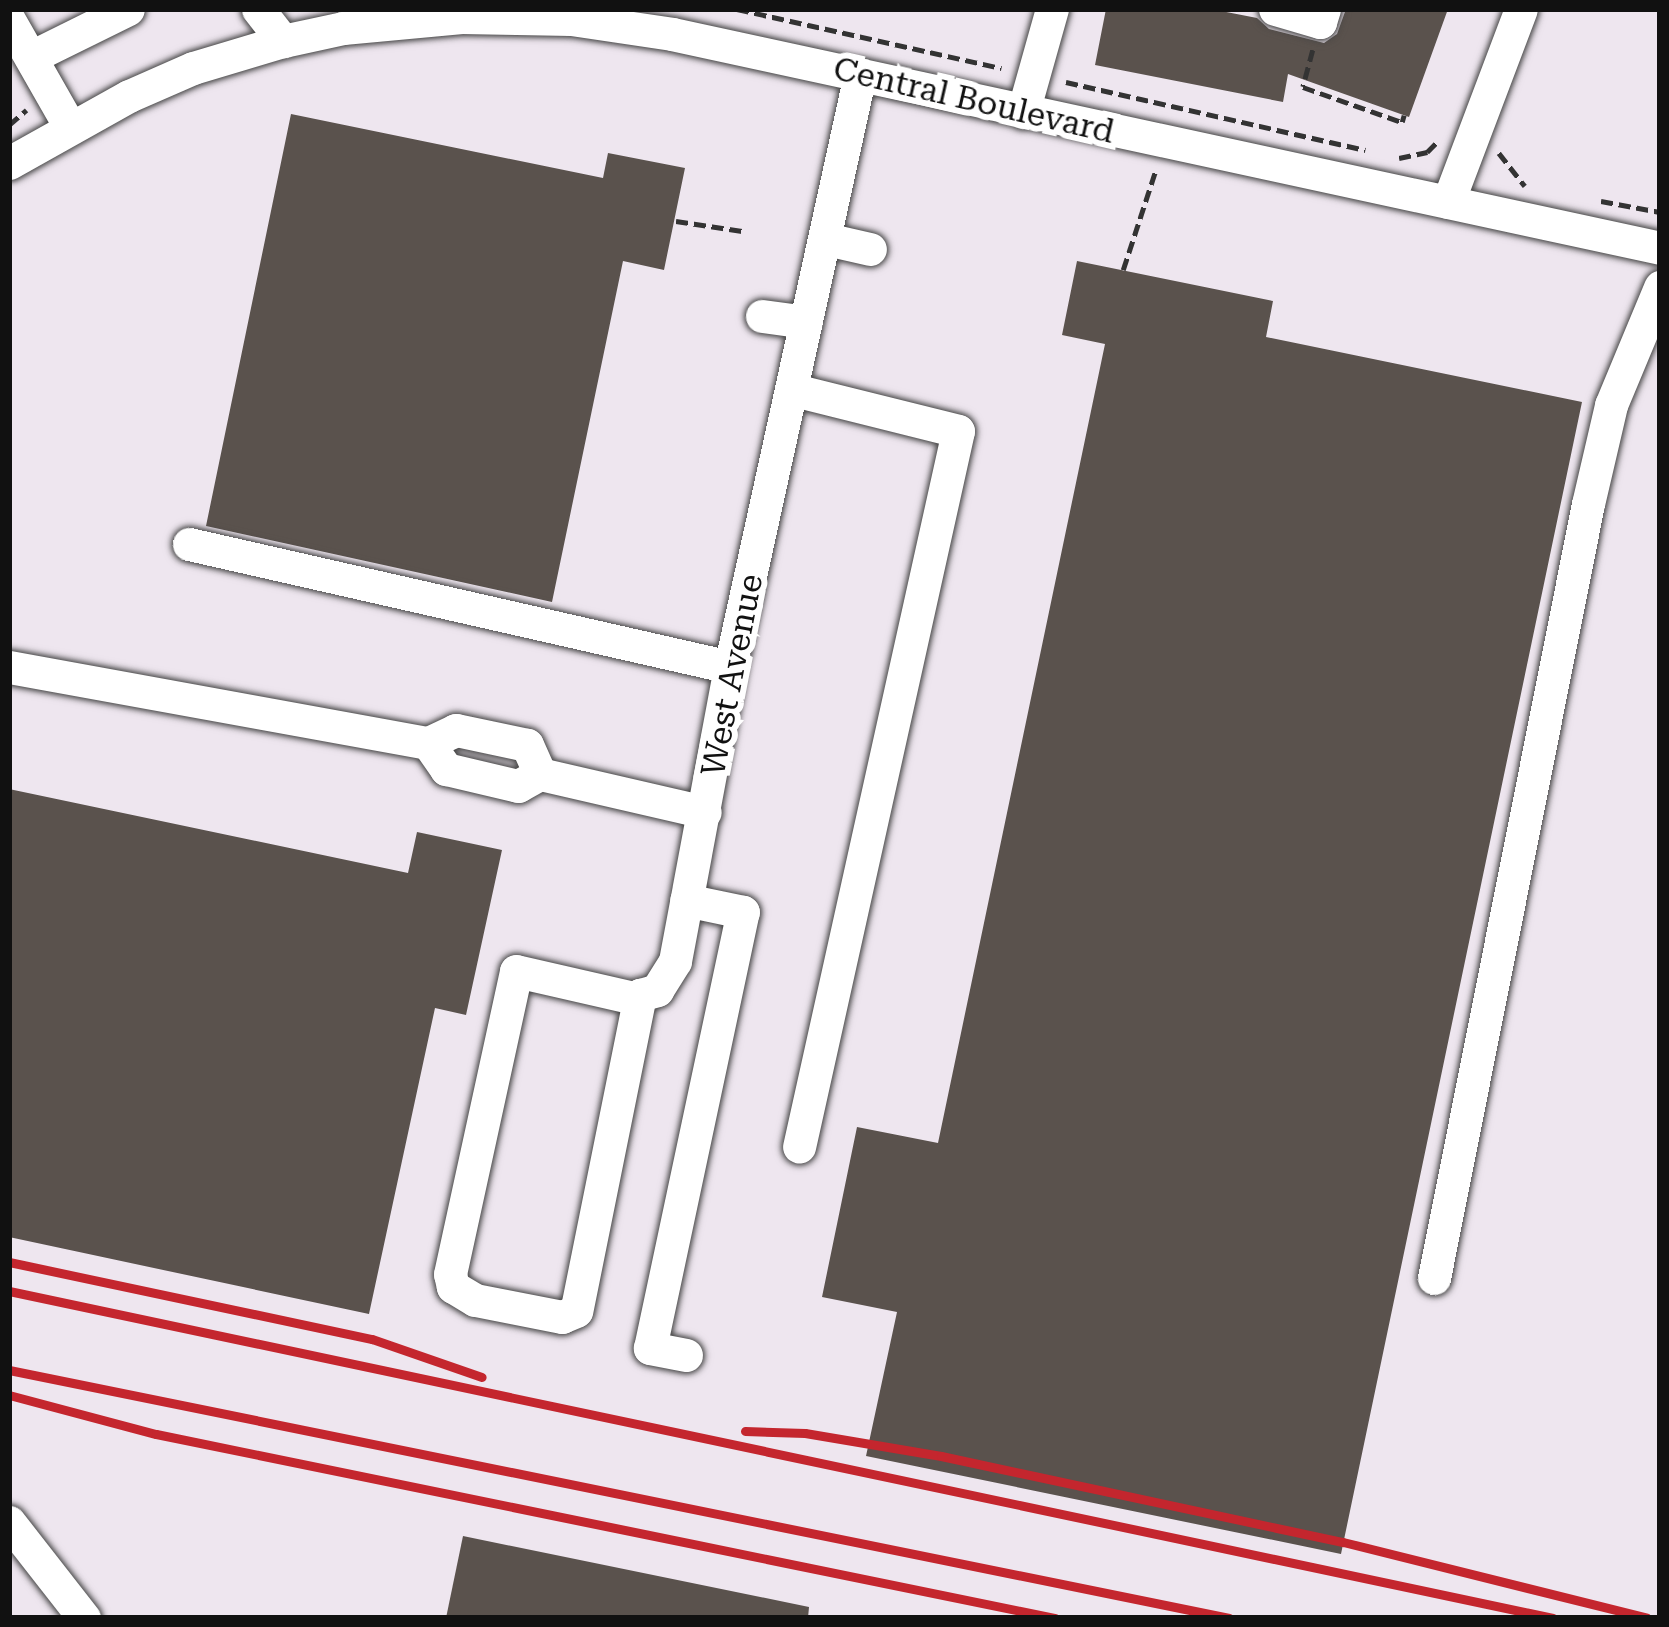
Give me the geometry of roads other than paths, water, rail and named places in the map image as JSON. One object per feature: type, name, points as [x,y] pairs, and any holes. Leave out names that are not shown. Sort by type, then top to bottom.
[{"type":"street","points":[[32,57],[128,9]]},
{"type":"street","points":[[258,9],[283,40]]},
{"type":"street","points":[[1023,112],[1052,9]]},
{"type":"street","points":[[1275,9],[1322,15]]},
{"type":"street","points":[[1448,202],[1521,9]]},
{"type":"street","name":"Central Boulevard","points":[[9,164],[69,125],[193,68],[283,40],[343,28],[461,17],[572,19],[860,74],[1660,248]]},
{"type":"street","points":[[9,20],[69,125]]},
{"type":"street","name":"West Avenue","points":[[640,995],[657,990],[675,961],[730,667],[860,74]]},
{"type":"street","points":[[826,239],[870,249]]},
{"type":"street","points":[[1434,1278],[1611,405],[1660,287]]},
{"type":"street","points":[[763,316],[806,322]]},
{"type":"street","points":[[794,390],[958,431],[799,1148]]},
{"type":"street","points":[[189,544],[730,667]]},
{"type":"street","points":[[9,667],[428,742],[446,769],[518,786],[540,774],[705,812]]},
{"type":"street","points":[[686,900],[743,912],[650,1348],[686,1355]]},
{"type":"street","points":[[516,971],[640,995],[576,1311],[562,1317],[475,1300],[453,1287],[450,1274],[516,971]]},
{"type":"street","points":[[9,1522],[84,1618]]},
{"type":"railway","points":[[9,1262],[372,1339],[482,1377]]},
{"type":"railway","points":[[9,1291],[1553,1618]]},
{"type":"railway","points":[[9,1370],[1229,1618]]},
{"type":"railway","points":[[9,1395],[156,1434],[1055,1618]]},
{"type":"railway","points":[[745,1431],[805,1433],[941,1456],[1343,1542],[1647,1618]]}]
